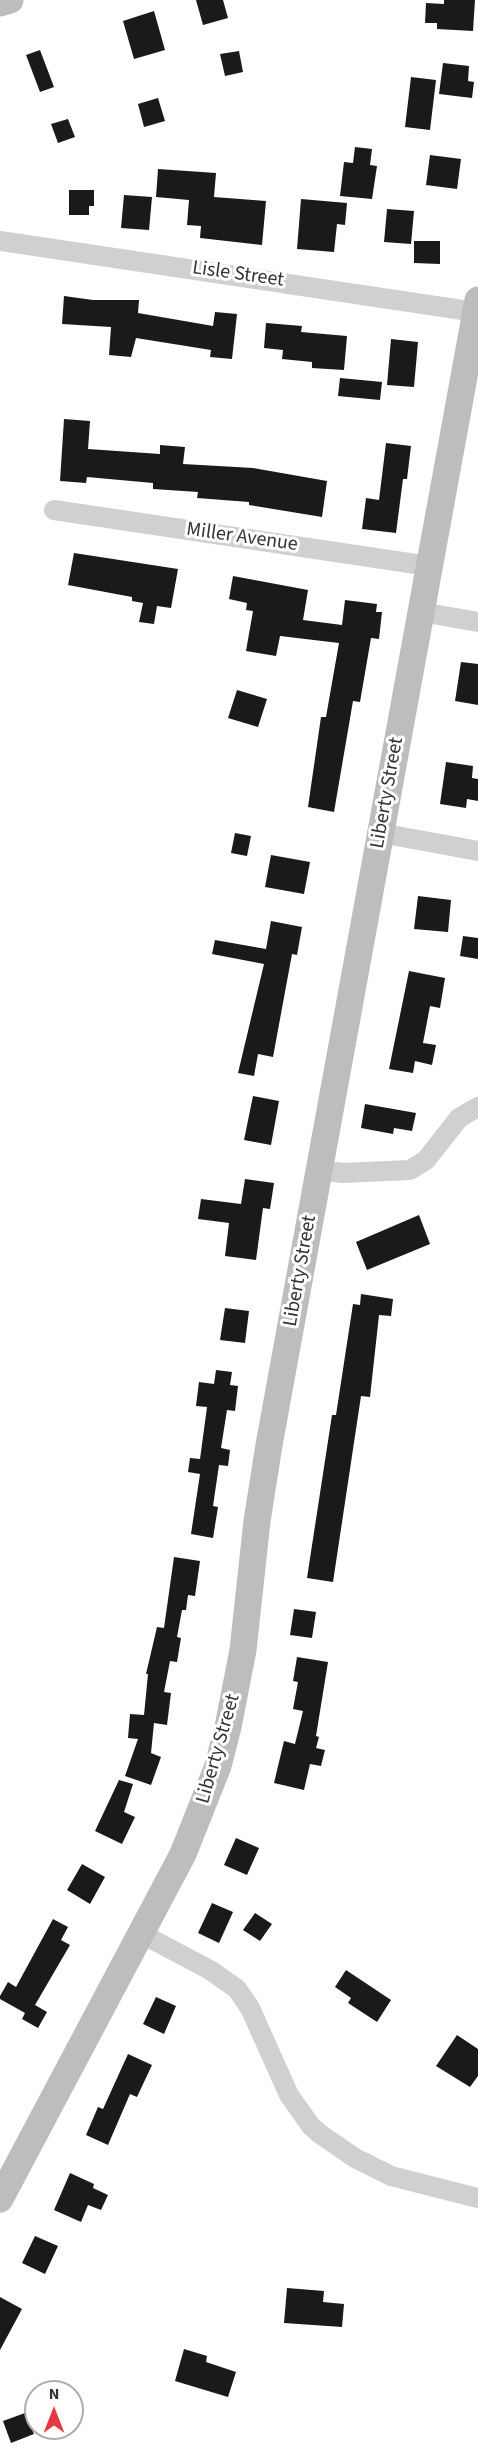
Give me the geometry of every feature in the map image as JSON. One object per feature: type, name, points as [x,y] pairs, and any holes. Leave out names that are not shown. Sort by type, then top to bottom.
[{"type":"main road","points":[[0,3],[10,0]]},
{"type":"main road","name":"Liberty Street","points":[[0,2199],[142,1934],[199,1818],[219,1766],[243,1650],[264,1471],[429,566],[472,370],[477,306]]},
{"type":"street","name":"Lisle Street","points":[[0,241],[477,306]]},
{"type":"street","name":"Miller Avenue","points":[[54,510],[429,566]]},
{"type":"street","points":[[421,612],[478,622]]},
{"type":"street","points":[[380,833],[478,851]]},
{"type":"street","points":[[319,1170],[343,1173],[410,1170],[426,1160],[459,1118],[478,1107]]},
{"type":"street","points":[[142,1934],[210,1970],[237,1989],[250,2008],[289,2095],[311,2126],[320,2134],[355,2158],[391,2175],[478,2198]]},
{"type":"building","points":[[196,0],[223,0],[228,18],[203,25]]},
{"type":"building","points":[[444,0],[475,0],[473,31],[437,29],[437,23],[425,23],[426,3],[444,4]]},
{"type":"building","points":[[154,11],[165,50],[134,59],[123,21]]},
{"type":"building","points":[[40,50],[54,87],[40,92],[26,55]]},
{"type":"building","points":[[239,51],[243,72],[225,76],[220,54]]},
{"type":"building","points":[[443,63],[469,66],[468,81],[474,82],[472,98],[439,94]]},
{"type":"building","points":[[411,77],[436,80],[430,130],[405,127]]},
{"type":"building","points":[[158,98],[165,121],[144,127],[138,104]]},
{"type":"building","points":[[68,119],[75,137],[58,143],[51,124]]},
{"type":"building","points":[[355,147],[372,149],[370,165],[377,166],[372,199],[340,196],[344,162],[353,163]]},
{"type":"building","points":[[430,155],[461,159],[457,189],[426,185]]},
{"type":"building","points":[[158,169],[216,173],[214,197],[266,201],[262,245],[200,238],[201,226],[187,225],[189,200],[156,197]]},
{"type":"building","points":[[69,190],[94,190],[94,206],[89,206],[89,215],[69,215]]},
{"type":"building","points":[[124,195],[152,197],[149,230],[121,228]]},
{"type":"building","points":[[301,199],[347,203],[345,225],[337,224],[334,252],[297,249]]},
{"type":"building","points":[[387,209],[414,211],[411,244],[384,242]]},
{"type":"building","points":[[414,241],[440,241],[440,264],[414,263]]},
{"type":"building","points":[[64,296],[93,300],[139,300],[138,313],[213,326],[215,312],[237,314],[232,359],[210,357],[211,350],[136,338],[131,357],[109,355],[111,327],[62,324]]},
{"type":"building","points":[[266,323],[302,326],[301,332],[347,336],[344,370],[312,368],[312,362],[282,359],[283,350],[264,348]]},
{"type":"building","points":[[391,339],[418,342],[414,387],[387,385]]},
{"type":"building","points":[[340,378],[382,382],[380,400],[338,396]]},
{"type":"building","points":[[64,419],[90,421],[88,449],[160,454],[160,445],[185,447],[183,464],[253,468],[327,481],[322,517],[249,505],[249,502],[197,498],[198,492],[153,489],[153,483],[87,477],[86,483],[60,481]]},
{"type":"building","points":[[386,443],[411,446],[407,479],[403,479],[396,533],[362,529],[366,498],[379,500]]},
{"type":"building","points":[[74,553],[178,569],[171,608],[157,606],[154,624],[139,622],[143,603],[132,601],[132,597],[68,585]]},
{"type":"building","points":[[233,576],[308,590],[303,620],[342,625],[345,600],[377,604],[376,612],[382,612],[379,639],[371,638],[360,702],[353,701],[334,812],[308,807],[321,717],[326,717],[339,643],[280,636],[276,656],[246,651],[253,611],[246,610],[247,603],[229,599]]},
{"type":"building","points":[[461,662],[478,664],[478,705],[455,701]]},
{"type":"building","points":[[237,690],[267,699],[258,727],[228,718]]},
{"type":"building","points":[[446,762],[473,766],[472,778],[478,779],[478,801],[467,799],[466,808],[440,804]]},
{"type":"building","points":[[235,833],[251,836],[247,856],[231,853]]},
{"type":"building","points":[[271,855],[310,862],[304,894],[265,887]]},
{"type":"building","points":[[418,896],[451,900],[448,932],[414,929]]},
{"type":"building","points":[[271,921],[302,927],[297,955],[292,954],[273,1057],[258,1054],[254,1076],[238,1073],[264,964],[212,954],[215,940],[266,949]]},
{"type":"building","points":[[463,936],[478,938],[478,959],[460,956]]},
{"type":"building","points":[[409,971],[445,978],[440,1008],[430,1006],[423,1043],[436,1045],[432,1065],[415,1061],[413,1073],[389,1069]]},
{"type":"building","points":[[253,1096],[279,1101],[271,1145],[244,1140]]},
{"type":"building","points":[[365,1104],[416,1113],[412,1131],[394,1128],[393,1134],[361,1128]]},
{"type":"building","points":[[245,1179],[274,1183],[270,1209],[263,1208],[256,1260],[225,1256],[229,1223],[198,1219],[201,1199],[241,1204]]},
{"type":"building","points":[[419,1215],[430,1244],[367,1270],[356,1242]]},
{"type":"building","points":[[361,1294],[393,1299],[391,1316],[379,1315],[370,1397],[361,1396],[333,1582],[307,1578],[332,1415],[336,1415],[353,1304],[360,1305]]},
{"type":"building","points":[[225,1308],[249,1311],[245,1343],[220,1340]]},
{"type":"building","points":[[216,1370],[232,1372],[230,1385],[238,1386],[235,1411],[227,1410],[221,1448],[230,1450],[228,1466],[219,1465],[213,1506],[218,1507],[213,1538],[191,1534],[200,1474],[188,1472],[190,1458],[200,1459],[207,1407],[196,1406],[199,1382],[214,1384]]},
{"type":"building","points":[[174,1557],[200,1561],[195,1596],[188,1595],[186,1610],[182,1610],[177,1637],[181,1638],[177,1662],[170,1661],[164,1692],[171,1693],[167,1725],[154,1723],[151,1753],[161,1757],[151,1785],[125,1776],[138,1739],[128,1738],[130,1714],[144,1715],[148,1674],[146,1674],[157,1627],[164,1628]]},
{"type":"building","points":[[294,1609],[316,1612],[312,1638],[290,1635]]},
{"type":"building","points":[[297,1657],[328,1662],[316,1736],[319,1737],[316,1748],[325,1750],[321,1766],[310,1764],[304,1790],[274,1783],[284,1741],[295,1744],[303,1711],[293,1709],[298,1682],[293,1681]]},
{"type":"building","points":[[119,1780],[133,1784],[124,1812],[135,1817],[122,1844],[95,1831]]},
{"type":"building","points":[[236,1838],[259,1848],[247,1875],[224,1865]]},
{"type":"building","points":[[82,1864],[105,1877],[90,1904],[67,1890]]},
{"type":"building","points":[[212,1903],[233,1912],[219,1943],[198,1933]]},
{"type":"building","points":[[255,1913],[272,1924],[260,1941],[243,1930]]},
{"type":"building","points":[[53,1919],[68,1927],[61,1940],[70,1945],[35,2005],[47,2012],[38,2028],[22,2019],[25,2013],[0,1999],[0,1996],[8,1982],[16,1987]]},
{"type":"building","points":[[346,1970],[391,2000],[377,2022],[348,2003],[351,1998],[335,1987]]},
{"type":"building","points":[[156,1997],[176,2006],[164,2034],[143,2024]]},
{"type":"building","points":[[457,2035],[478,2049],[478,2076],[470,2087],[436,2066]]},
{"type":"building","points":[[128,2054],[152,2065],[137,2097],[130,2094],[108,2145],[86,2135],[98,2107],[103,2109]]},
{"type":"building","points":[[70,2173],[94,2184],[93,2188],[108,2195],[101,2210],[88,2205],[81,2222],[54,2210]]},
{"type":"building","points":[[35,2236],[58,2246],[45,2274],[22,2263]]},
{"type":"building","points":[[287,2288],[324,2291],[323,2302],[344,2304],[342,2327],[284,2323]]},
{"type":"building","points":[[0,2297],[22,2309],[0,2350]]},
{"type":"building","points":[[184,2349],[207,2356],[206,2362],[236,2372],[228,2397],[175,2381]]},
{"type":"building","points":[[24,2413],[24,2438],[11,2443],[3,2421]]}]
